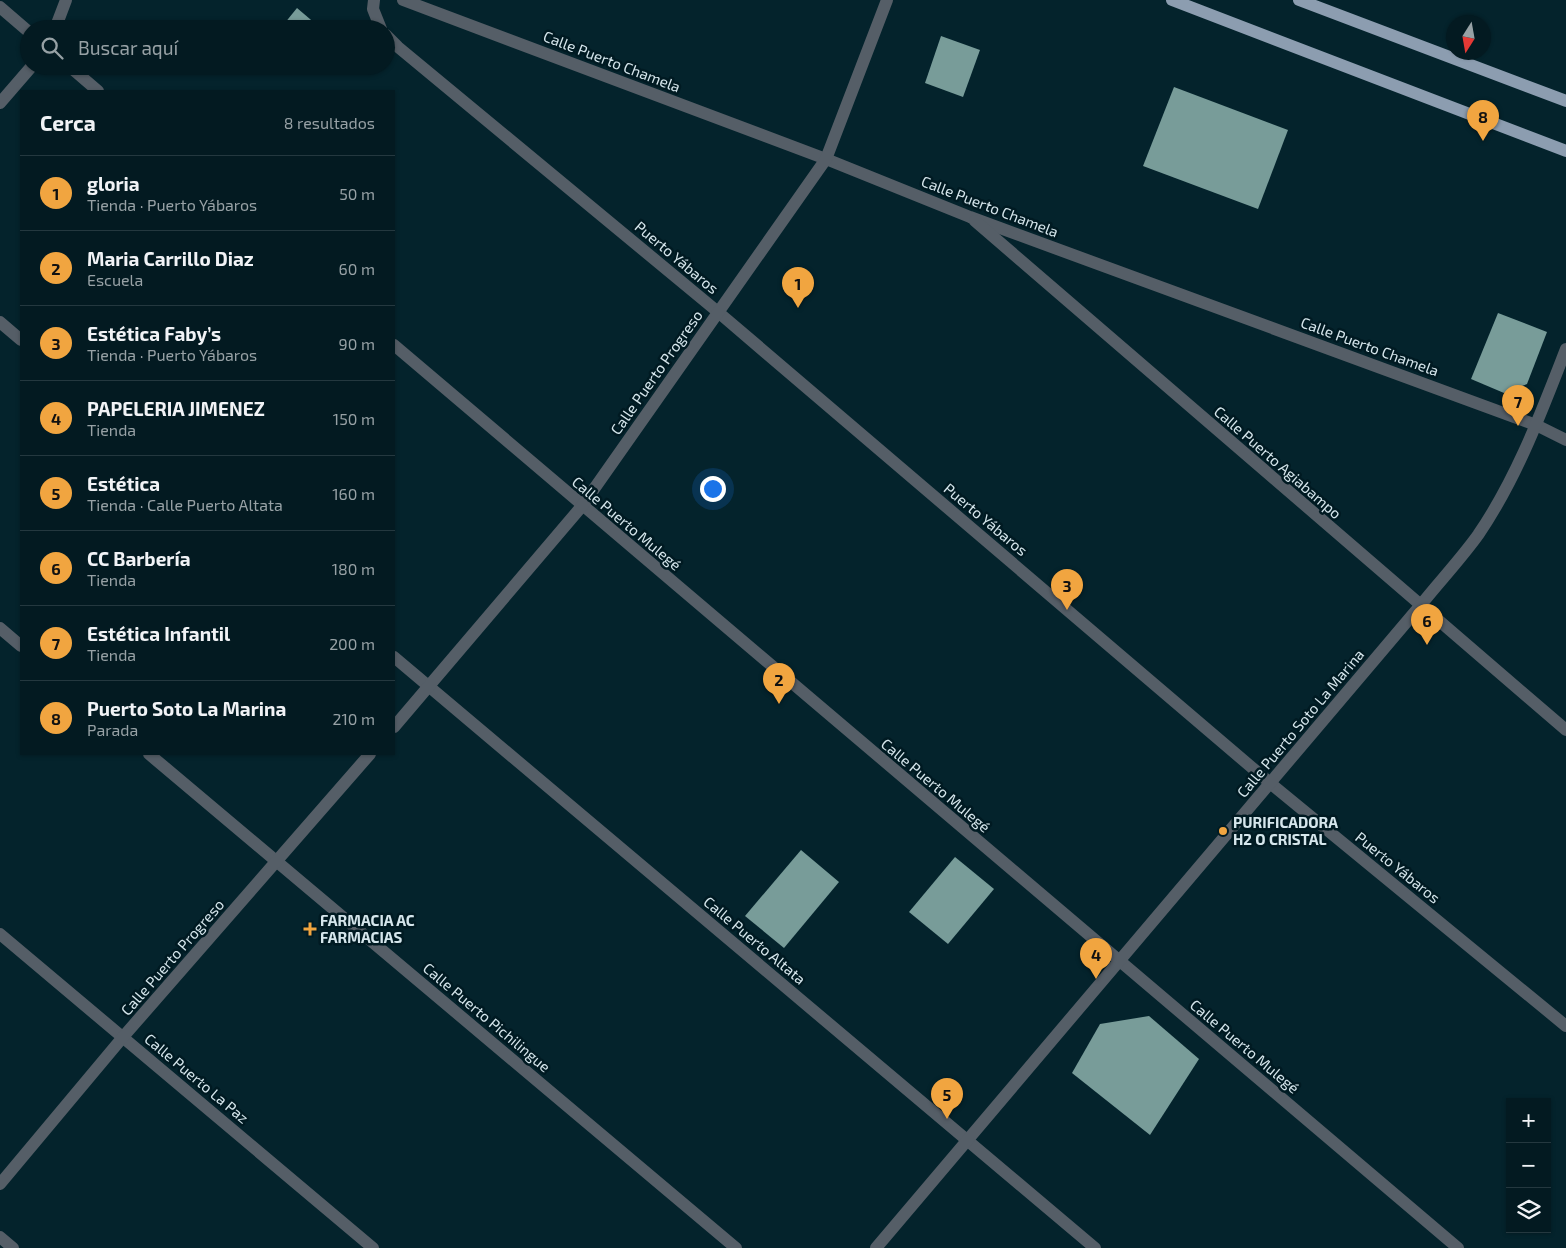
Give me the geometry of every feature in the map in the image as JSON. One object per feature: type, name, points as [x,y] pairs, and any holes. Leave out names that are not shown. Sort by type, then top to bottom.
[{"type":"main road","points":[[1172,0],[1566,150]]},
{"type":"main road","points":[[1299,0],[1566,101]]},
{"type":"street","points":[[58,20],[66,0]]},
{"type":"street","points":[[374,0],[372,9],[377,20]]},
{"type":"street","name":"Calle Puerto Chamela","points":[[403,0],[826,159],[970,217],[1536,425],[1566,440]]},
{"type":"street","name":"Calle Puerto Progreso","points":[[395,726],[582,506],[826,159],[887,0]]},
{"type":"street","points":[[0,7],[20,24]]},
{"type":"street","name":"Puerto Yábaros","points":[[395,45],[718,312],[1270,783],[1566,1026]]},
{"type":"street","points":[[0,103],[24,75]]},
{"type":"street","points":[[79,75],[97,90]]},
{"type":"street","name":"Calle Puerto Agiabampo","points":[[970,217],[1566,730]]},
{"type":"street","points":[[0,322],[20,339]]},
{"type":"street","name":"Calle Puerto Mulegé","points":[[395,346],[1458,1248]]},
{"type":"street","name":"Calle Puerto Soto La Marina","points":[[876,1248],[1478,535],[1514,474],[1566,349]]},
{"type":"street","points":[[0,628],[20,645]]},
{"type":"street","name":"Calle Puerto Altata","points":[[395,658],[1095,1248]]},
{"type":"street","name":"Calle Puerto Pichilingue","points":[[150,755],[736,1248]]},
{"type":"street","name":"Calle Puerto Progreso","points":[[0,1184],[123,1038],[369,755]]},
{"type":"street","name":"Calle Puerto La Paz","points":[[0,934],[373,1248]]},
{"type":"street","points":[[0,1237],[13,1248]]},
{"type":"building","points":[[297,8],[311,20],[287,20]]},
{"type":"building","points":[[941,36],[980,50],[963,97],[925,83]]},
{"type":"building","points":[[1174,87],[1288,130],[1258,209],[1143,166]]},
{"type":"building","points":[[1498,313],[1547,332],[1527,384],[1504,393],[1471,379]]},
{"type":"building","points":[[801,850],[839,882],[784,948],[745,916]]},
{"type":"building","points":[[955,857],[994,889],[948,944],[909,912]]},
{"type":"building","points":[[1149,1016],[1199,1059],[1150,1135],[1072,1073],[1100,1024]]},
{"type":"place","name":"Puerto Soto La Marina","points":[[1483,141]]},
{"type":"place","name":"gloria","points":[[798,308]]},
{"type":"place","name":"Estética Infantil","points":[[1518,426]]},
{"type":"place","name":"Estética Faby’s","points":[[1067,610]]},
{"type":"place","name":"CC Barbería","points":[[1427,645]]},
{"type":"place","name":"Maria Carrillo Diaz","points":[[779,704]]},
{"type":"place","name":"PURIFICADORA H2 O CRISTAL","points":[[1223,831]]},
{"type":"place","name":"FARMACIA AC FARMACIAS","points":[[310,929]]},
{"type":"place","name":"PAPELERIA JIMENEZ","points":[[1096,979]]},
{"type":"place","name":"Estética","points":[[947,1119]]}]
